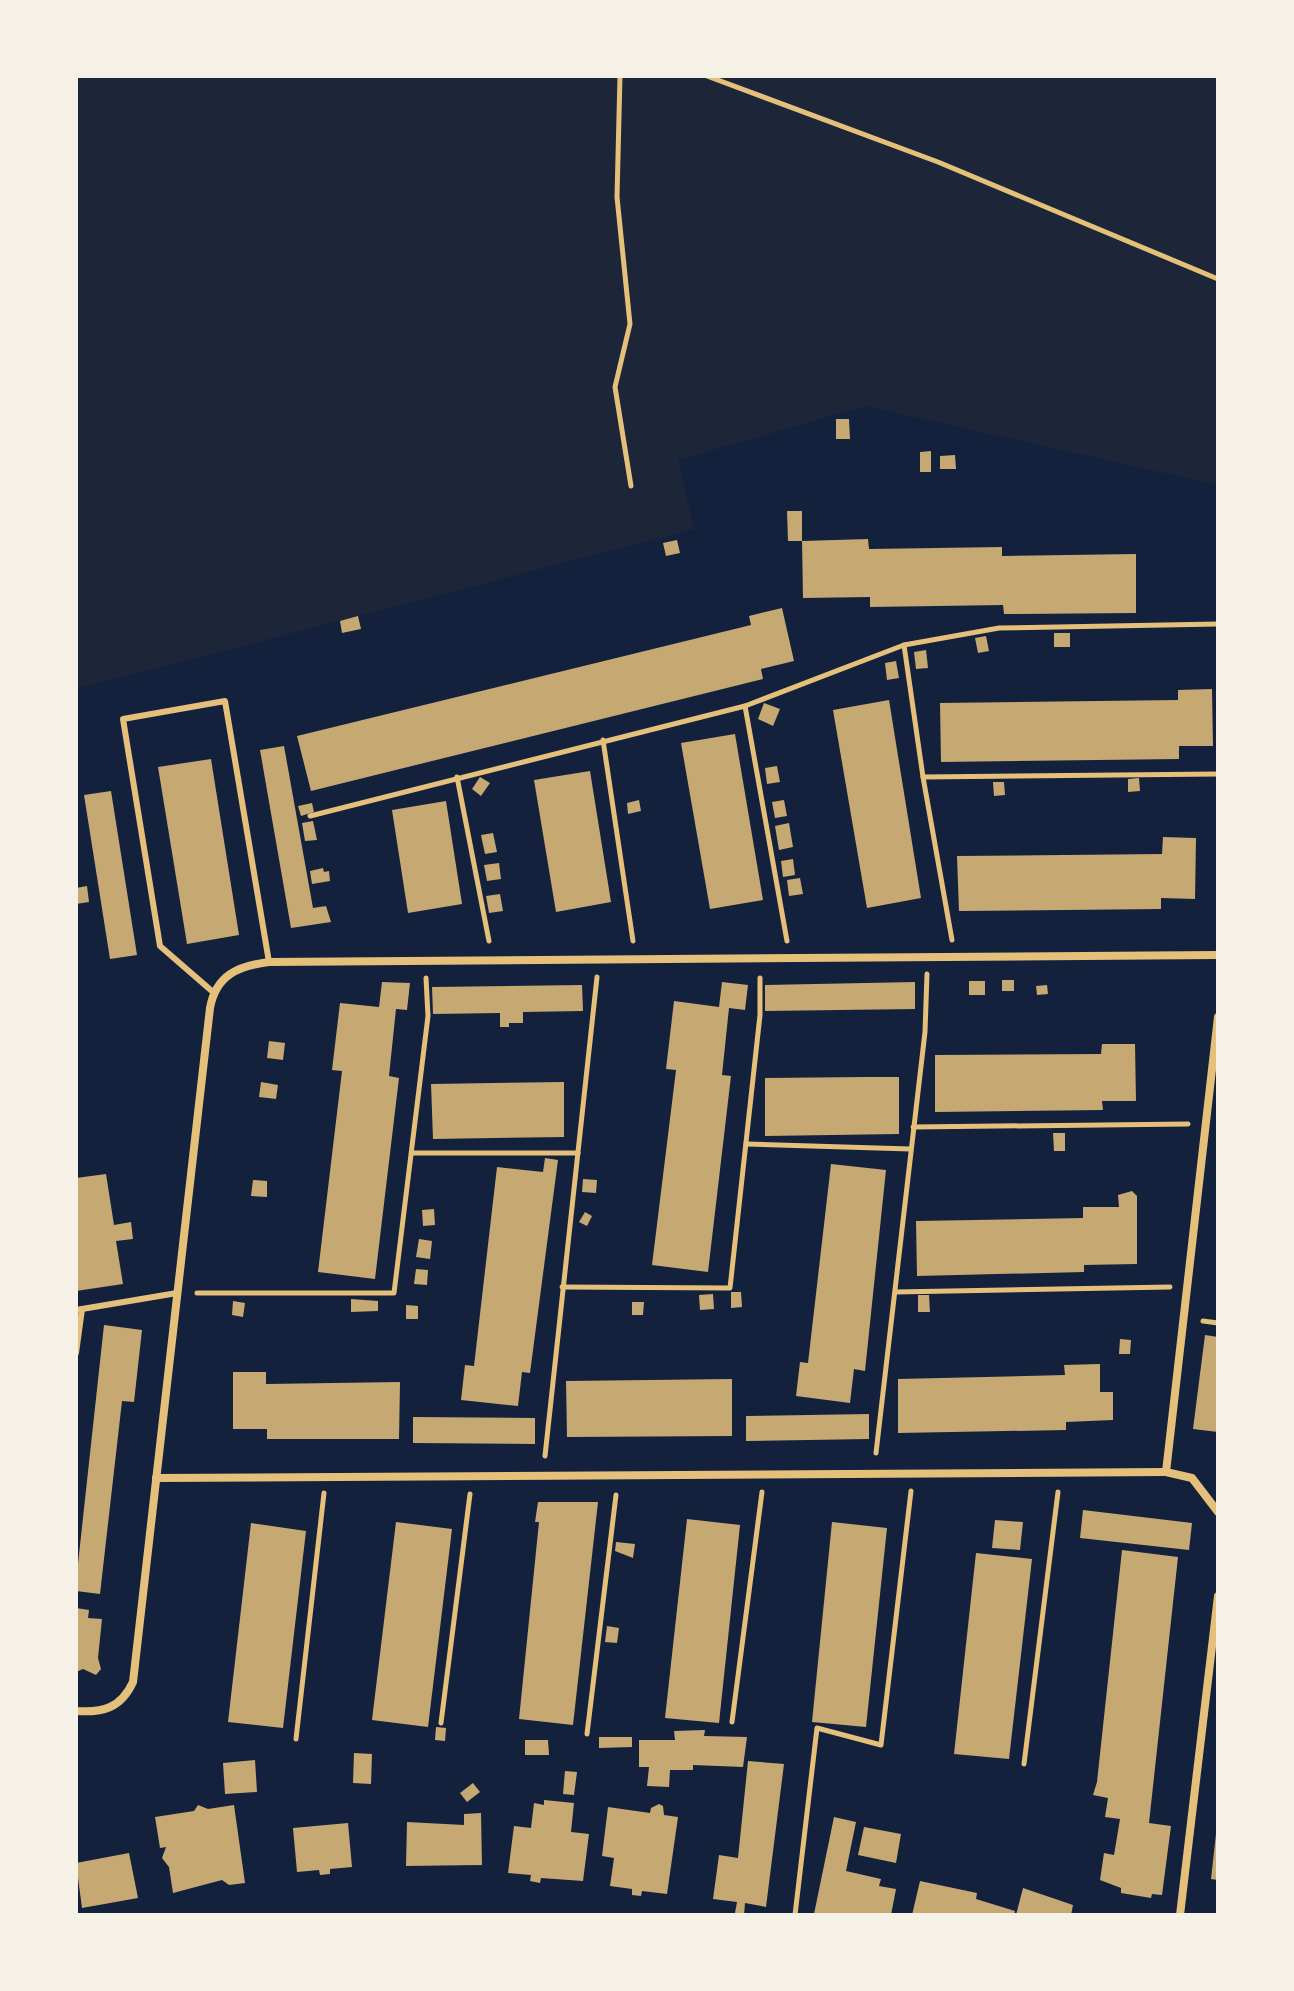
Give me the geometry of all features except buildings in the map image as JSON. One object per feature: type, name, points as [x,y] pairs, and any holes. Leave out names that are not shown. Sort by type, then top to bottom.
[{"type":"street","points":[[76,1711],[104,1711],[116,1706],[133,1682],[213,992],[223,977],[236,969],[269,962],[1218,955]]},
{"type":"street","points":[[1166,1472],[1218,1017]]},
{"type":"street","points":[[156,1478],[1166,1472],[1192,1478],[1218,1512]]},
{"type":"street","points":[[1180,1915],[1218,1596]]},
{"type":"lane","points":[[213,992],[160,946],[123,719],[225,701],[269,962]]},
{"type":"lane","points":[[76,1353],[79,1309],[177,1293]]},
{"type":"path","points":[[620,76],[617,197],[630,324],[615,387],[631,486]]},
{"type":"path","points":[[707,76],[938,162],[1218,279]]},
{"type":"path","points":[[310,816],[745,706],[904,645],[999,628],[1218,624]]},
{"type":"path","points":[[904,645],[923,777],[955,957]]},
{"type":"path","points":[[745,706],[790,958]]},
{"type":"path","points":[[603,740],[636,960]]},
{"type":"path","points":[[923,777],[1218,774]]},
{"type":"path","points":[[457,777],[493,961]]},
{"type":"path","points":[[874,1474],[925,1032],[927,957]]},
{"type":"path","points":[[562,1287],[730,1288],[760,1015],[760,959]]},
{"type":"path","points":[[543,1475],[599,960]]},
{"type":"path","points":[[177,1293],[394,1293],[428,1016],[426,961]]},
{"type":"path","points":[[913,1127],[1206,1124]]},
{"type":"path","points":[[746,1144],[910,1149]]},
{"type":"path","points":[[413,1153],[578,1153]]},
{"type":"path","points":[[895,1292],[1187,1287]]},
{"type":"path","points":[[1024,1764],[1061,1471]]},
{"type":"path","points":[[587,1734],[619,1474]]},
{"type":"path","points":[[795,1915],[817,1728],[881,1745],[913,1474]]},
{"type":"path","points":[[732,1722],[764,1475]]},
{"type":"path","points":[[296,1739],[326,1477]]},
{"type":"path","points":[[441,1723],[472,1477]]},
{"type":"shaded area","points":[[76,76],[1218,76],[1218,485],[865,406],[678,460],[694,529],[76,689]]}]
